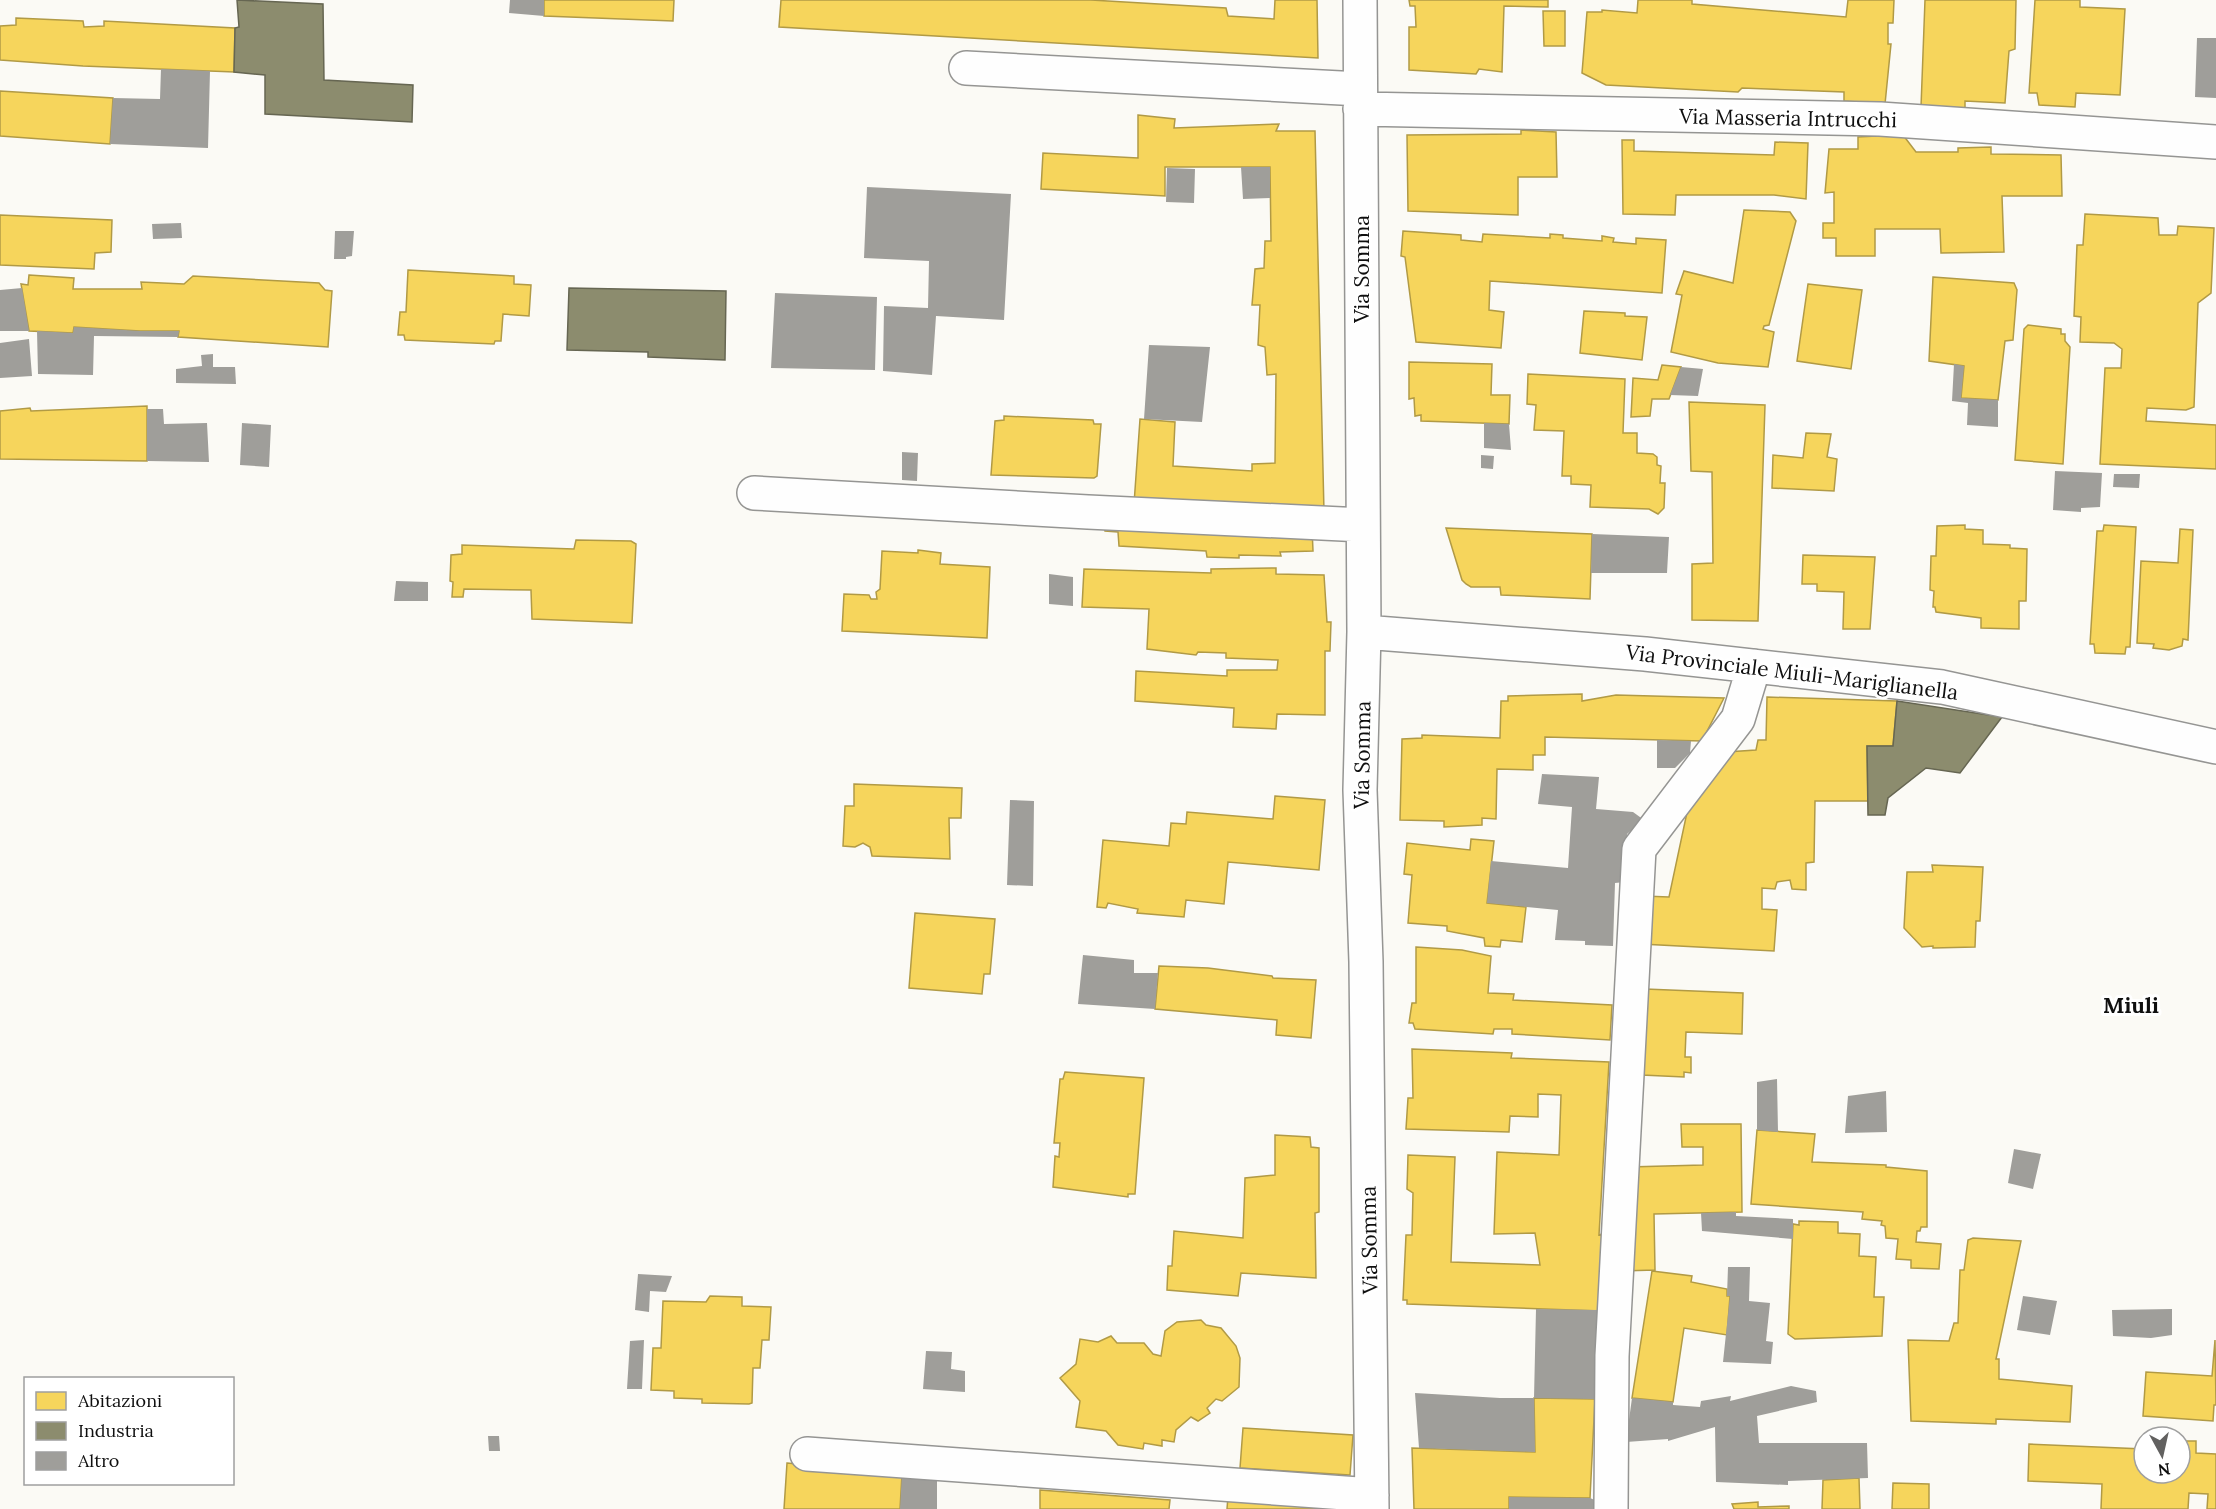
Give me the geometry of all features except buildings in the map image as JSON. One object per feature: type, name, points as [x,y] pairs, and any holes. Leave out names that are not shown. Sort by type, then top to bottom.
[{"type":"street","name":"Via Somma","points":[[1360,0],[1364,632],[1360,790],[1366,962],[1372,1502]]},
{"type":"street","name":"Via Masseria Intrucchi","points":[[966,68],[1360,99],[1880,119],[2216,142]]},
{"type":"street","points":[[754,493],[1363,525]]},
{"type":"street","name":"Via Provinciale Miuli-Mariglianella","points":[[1364,632],[1645,654],[1942,687],[2216,747]]},
{"type":"street","points":[[1611,1509],[1612,1356],[1639,849],[1738,719],[1754,666]]},
{"type":"street","points":[[807,1454],[1372,1502]]},
{"type":"district","name":"Miuli","points":[[2131,1005]]}]
